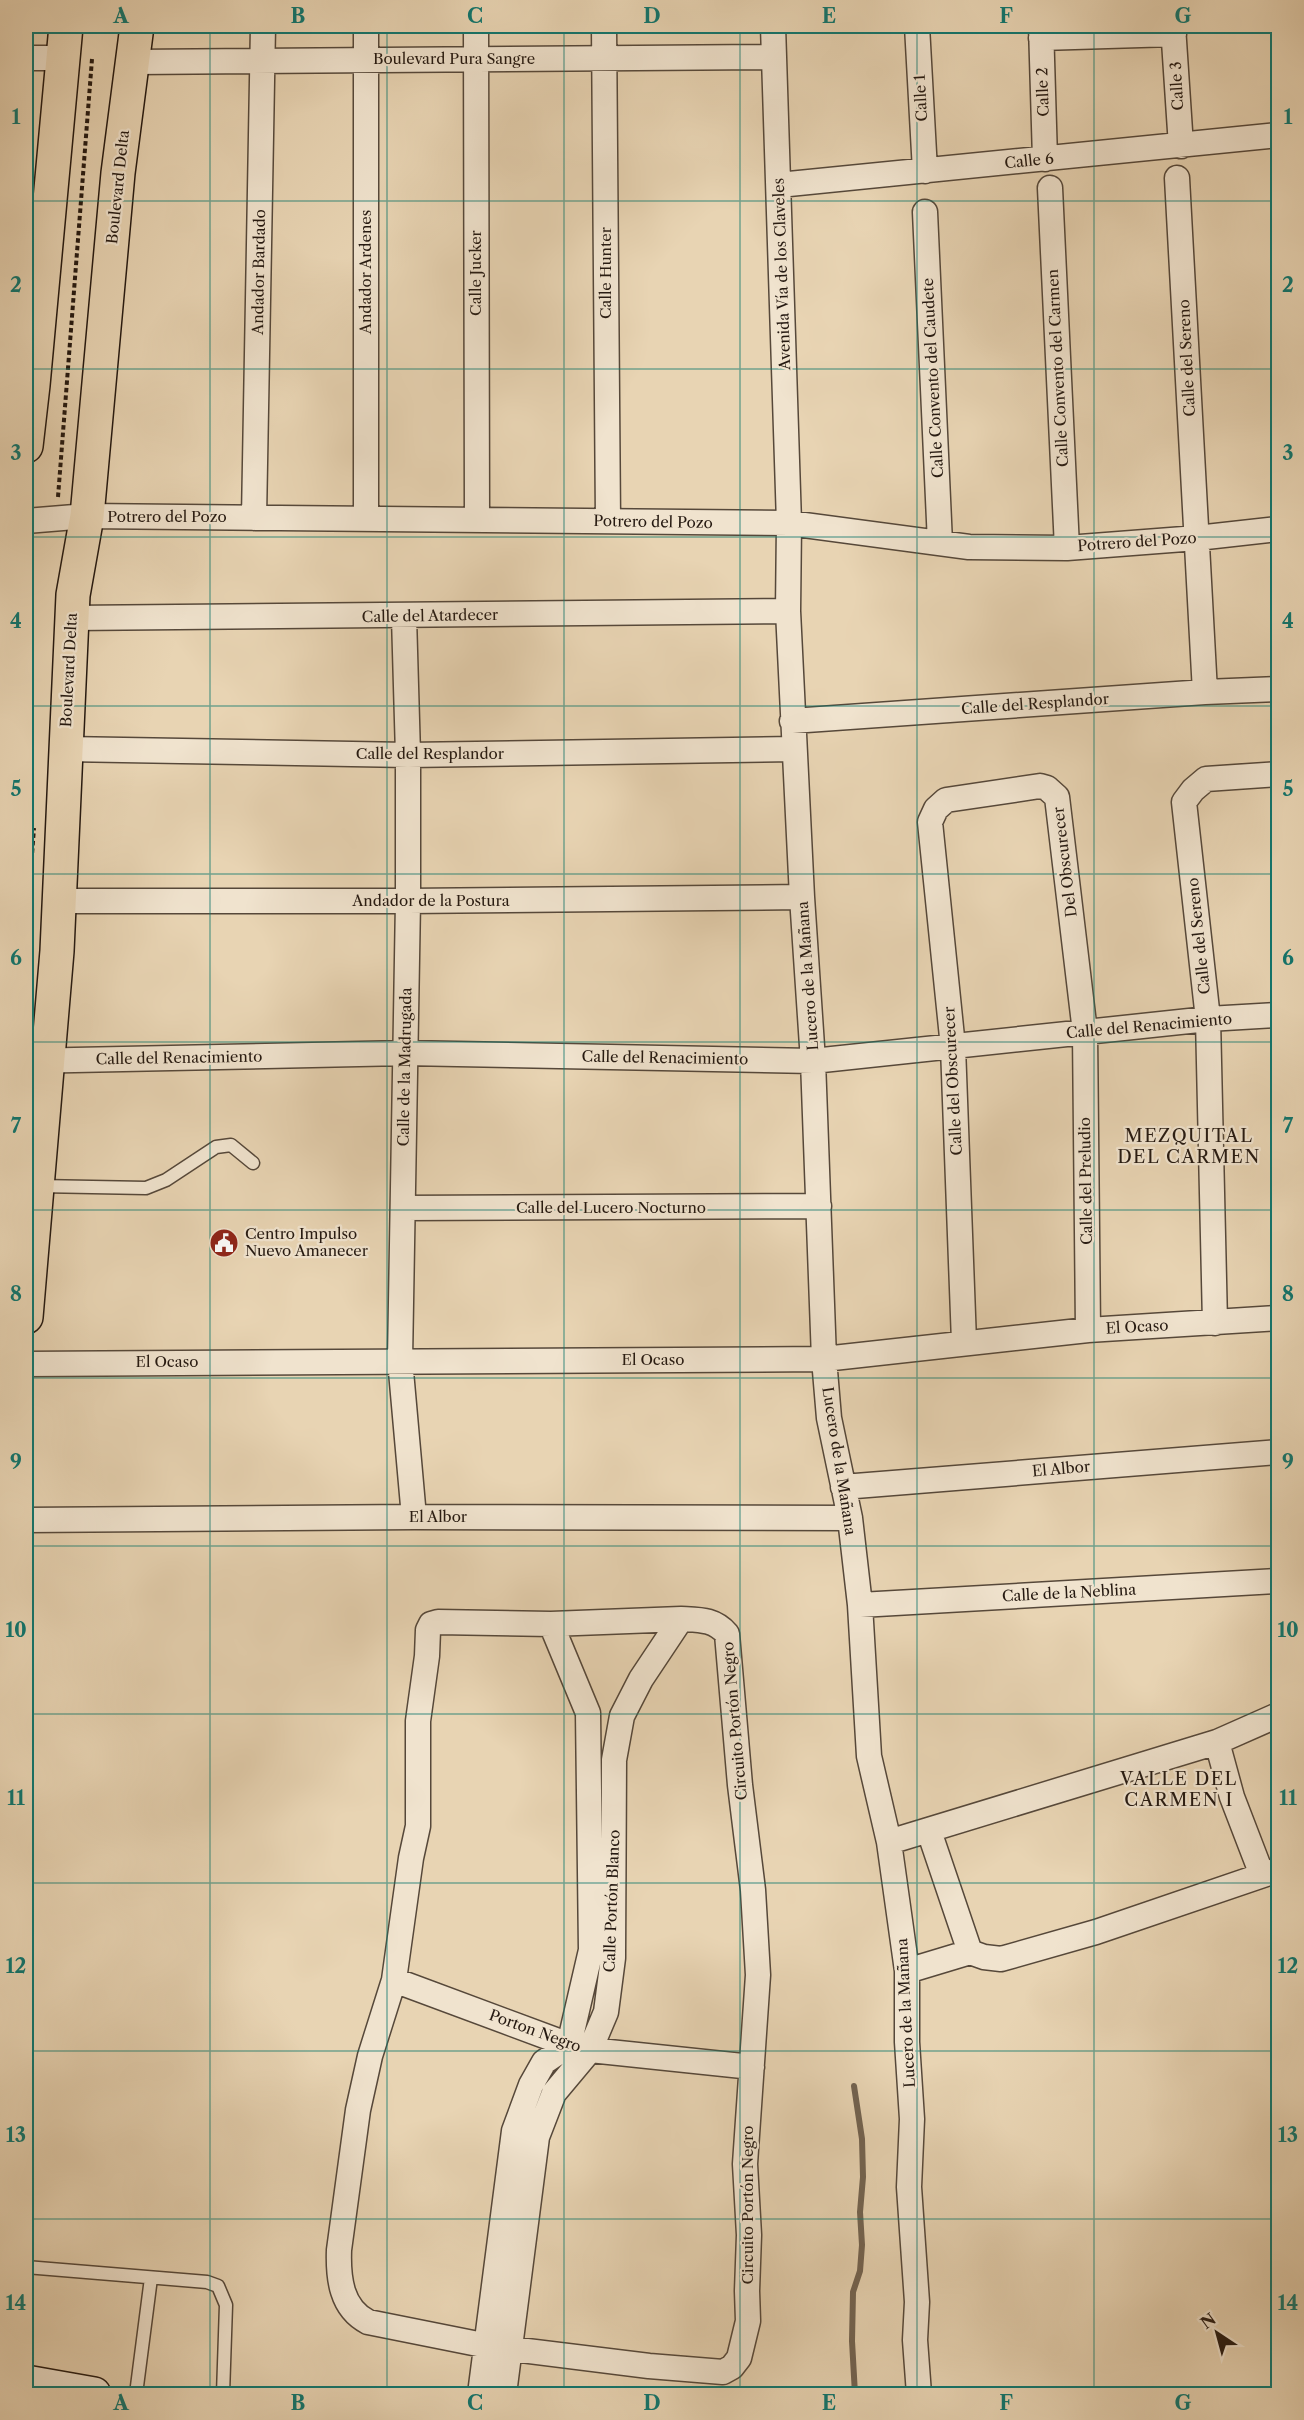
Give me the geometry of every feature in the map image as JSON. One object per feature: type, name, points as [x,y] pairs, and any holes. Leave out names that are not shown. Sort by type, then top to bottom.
[{"type":"main road","points":[[26,446],[78,53],[66,26]]},
{"type":"main road","name":"Boulevard Delta","points":[[26,1317],[36,1186],[37,1060],[59,901],[73,595],[72,517],[137,26]]},
{"type":"main road","points":[[26,2382],[94,2394]]},
{"type":"street","name":"Andador Bardado","points":[[254,518],[263,26]]},
{"type":"street","name":"Andador Ardenes","points":[[366,26],[366,519]]},
{"type":"street","name":"Calle Jucker","points":[[476,26],[477,520]]},
{"type":"street","name":"Calle Hunter","points":[[604,26],[608,521]]},
{"type":"street","name":"Avenida Vía de los Claveles","points":[[773,26],[789,523]]},
{"type":"street","name":"Calle 1","points":[[916,26],[925,171]]},
{"type":"street","points":[[1041,32],[1174,30]]},
{"type":"street","name":"Calle 3","points":[[1174,30],[1181,146]]},
{"type":"street","name":"Calle 2","points":[[1041,32],[1045,159]]},
{"type":"street","points":[[26,58],[78,53]]},
{"type":"street","name":"Boulevard Pura Sangre","points":[[134,62],[774,57]]},
{"type":"street","name":"Calle 6","points":[[779,185],[1278,135]]},
{"type":"street","name":"Calle del Sereno","points":[[1177,178],[1205,692]]},
{"type":"street","name":"Calle Convento del Carmen","points":[[1050,188],[1067,548]]},
{"type":"street","name":"Calle Convento del Caudete","points":[[925,212],[940,543]]},
{"type":"street","name":"Potrero del Pozo","points":[[26,521],[72,517],[789,523],[969,547],[1067,548],[1278,529]]},
{"type":"street","name":"Lucero de la Mañana","points":[[789,523],[788,611],[792,721],[813,1061],[824,1359],[829,1418],[850,1518],[860,1605],[869,1756],[889,1842],[907,1971],[907,2042],[912,2119],[909,2187],[917,2302],[915,2340],[919,2394]]},
{"type":"street","name":"Calle del Atardecer","points":[[72,618],[404,617],[788,611]]},
{"type":"street","name":"Calle de la Madrugada","points":[[404,617],[408,755],[408,901],[400,1360],[414,1517]]},
{"type":"street","name":"Calle del Resplandor","points":[[792,721],[1205,692],[1278,689]]},
{"type":"street","name":"Calle del Resplandor","points":[[65,750],[408,755],[794,749]]},
{"type":"street","name":"Calle del Sereno","points":[[1215,1323],[1208,1020],[1184,802],[1192,790],[1206,779],[1278,774]]},
{"type":"street","name":"Del Obscurecer","points":[[930,822],[936,809],[946,801],[1040,786],[1047,788],[1057,797],[1085,1032]]},
{"type":"street","name":"Calle del Obscurecer","points":[[930,822],[953,1047],[964,1342]]},
{"type":"street","name":"Andador de la Postura","points":[[59,901],[408,901],[802,897]]},
{"type":"street","name":"Calle del Renacimiento","points":[[37,1060],[405,1053],[813,1061],[1085,1032],[1278,1015]]},
{"type":"street","name":"Calle del Preludio","points":[[1085,1032],[1088,1330]]},
{"type":"street","name":"Calle del Lucero Nocturno","points":[[403,1208],[819,1206]]},
{"type":"street","name":"El Ocaso","points":[[26,1364],[824,1359],[1088,1330],[1278,1318]]},
{"type":"street","name":"El Albor","points":[[843,1487],[1278,1452]]},
{"type":"street","name":"El Albor","points":[[26,1520],[414,1517],[850,1518]]},
{"type":"street","name":"Calle de la Neblina","points":[[860,1605],[1278,1581]]},
{"type":"street","name":"Circuito Portón Negro","points":[[681,1619],[706,1620],[719,1625],[728,1634],[740,1785],[753,1890],[758,1975],[745,2164],[749,2235],[748,2321],[743,2349],[735,2363],[726,2371],[717,2372],[488,2346],[368,2322],[354,2312],[344,2295],[340,2282],[339,2250],[357,2110],[370,2056],[394,1980],[411,1858],[418,1826],[418,1721],[427,1656],[428,1630],[431,1624],[438,1622],[551,1624],[681,1619]]},
{"type":"street","name":"Calle Portón Blanco","points":[[504,2394],[512,2349],[537,2137],[554,2093],[579,2048],[606,2012],[613,1958],[614,1760],[622,1716],[641,1679],[681,1619]]},
{"type":"street","name":"Calle Portón Blanco","points":[[551,1624],[588,1713],[591,1950],[579,2048]]},
{"type":"street","points":[[588,1713],[622,1716]]},
{"type":"street","points":[[889,1842],[1217,1742],[1278,1715]]},
{"type":"street","points":[[907,1971],[970,1952],[1001,1959],[1096,1932],[1270,1872],[1232,1797],[1217,1742]]},
{"type":"street","points":[[929,1831],[970,1952]]},
{"type":"street","name":"Porton Negro","points":[[394,1980],[579,2048],[752,2067]]},
{"type":"street","points":[[480,2394],[514,2131],[531,2085],[544,2062],[579,2048]]},
{"type":"lane","points":[[36,1186],[146,1188],[166,1180],[216,1147],[231,1145],[253,1163]]},
{"type":"lane","points":[[26,2267],[207,2282],[218,2286],[226,2305],[223,2394]]},
{"type":"lane","points":[[136,2394],[151,2278]]},
{"type":"path","points":[[72,517],[78,53]]},
{"type":"path","points":[[26,935],[34,828]]},
{"type":"waterway","points":[[854,2086],[862,2139],[863,2177],[860,2212],[862,2245],[860,2271],[853,2292],[852,2341],[855,2394]]},
{"type":"place","name":"Centro Impulso Nuevo Amanecer","points":[[224,1243]]},
{"type":"district","name":"MEZQUITAL DEL CARMEN","points":[[1189,1146]]},
{"type":"district","name":"VALLE DEL CARMEN I","points":[[1179,1789]]}]
